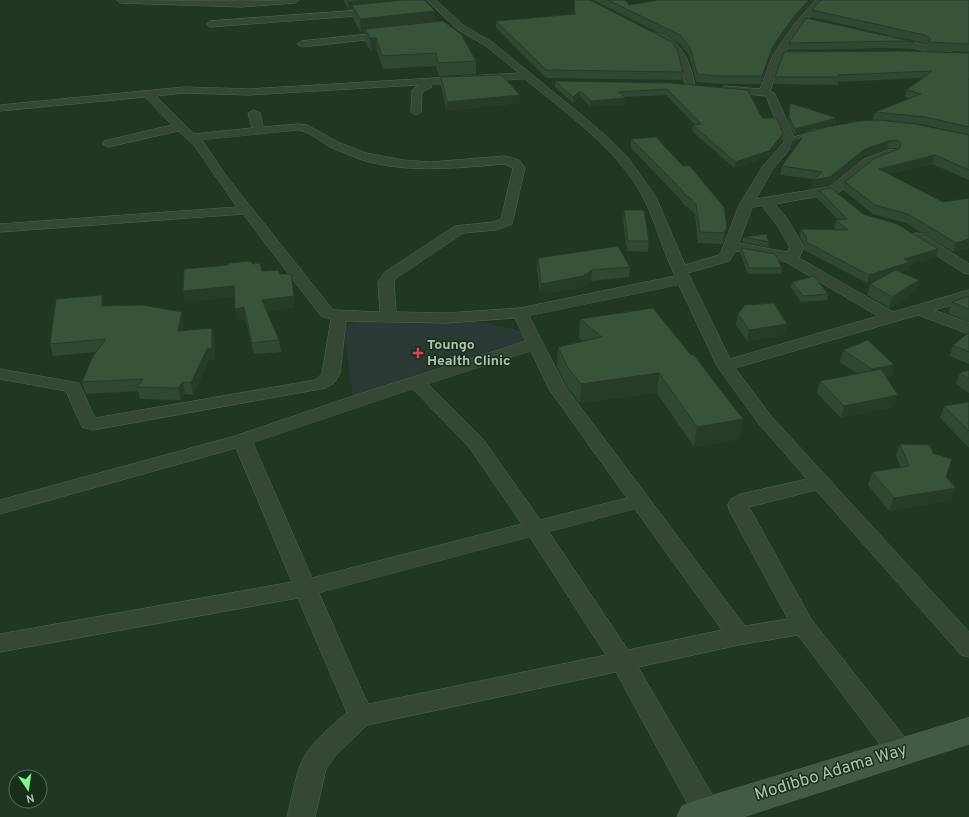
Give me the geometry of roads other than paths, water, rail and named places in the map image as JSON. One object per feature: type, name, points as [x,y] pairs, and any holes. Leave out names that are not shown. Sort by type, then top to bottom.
[{"type":"main road","name":"Modibbo Adama Way","points":[[701,814],[969,731]]},
{"type":"street","points":[[121,0],[241,4],[295,0]]},
{"type":"street","points":[[764,92],[770,83],[778,56],[821,0]]},
{"type":"street","points":[[434,3],[452,28],[489,44],[601,137],[625,162],[649,197],[682,275],[725,366],[765,420],[969,648]]},
{"type":"street","points":[[210,24],[389,11]]},
{"type":"street","points":[[650,33],[680,50],[683,55],[690,85]]},
{"type":"street","points":[[302,44],[400,34]]},
{"type":"street","points":[[881,37],[949,54]]},
{"type":"street","points":[[905,54],[962,55]]},
{"type":"street","points":[[778,56],[818,55]]},
{"type":"street","points":[[0,108],[184,90],[257,91],[417,82],[531,79],[556,83]]},
{"type":"street","points":[[416,112],[417,90],[427,87],[424,84],[417,82]]},
{"type":"street","points":[[676,84],[703,87]]},
{"type":"street","points":[[717,88],[764,92],[770,94],[790,142]]},
{"type":"street","points":[[147,93],[198,143],[246,210],[327,313],[339,316],[447,318],[520,313],[682,275],[724,258],[746,205],[768,169],[790,142],[824,129]]},
{"type":"street","points":[[254,113],[258,131]]},
{"type":"street","points":[[108,143],[181,127]]},
{"type":"street","points":[[192,138],[298,127],[307,128],[336,144],[363,156],[403,164],[431,166],[505,160],[515,163],[520,168],[507,221],[496,226],[460,229],[390,275],[386,282],[388,317]]},
{"type":"street","points":[[746,205],[833,190],[868,162],[892,153]]},
{"type":"street","points":[[833,190],[844,200]]},
{"type":"street","points":[[766,202],[781,220],[797,247],[791,259]]},
{"type":"street","points":[[0,228],[246,210]]},
{"type":"street","points":[[907,231],[969,270]]},
{"type":"street","points":[[730,246],[778,254],[791,259],[892,318]]},
{"type":"street","points":[[725,366],[969,295]]},
{"type":"street","points":[[919,310],[969,329]]},
{"type":"street","points":[[520,313],[558,389],[739,636]]},
{"type":"street","points":[[0,374],[73,387],[88,423],[93,424],[320,384],[328,379],[331,374],[339,316]]},
{"type":"street","points":[[0,507],[242,440],[356,401],[535,344]]},
{"type":"street","points":[[416,382],[476,443],[536,529],[623,662],[701,814]]},
{"type":"street","points":[[242,440],[355,704],[362,714],[371,715],[739,636],[803,625]]},
{"type":"street","points":[[822,482],[748,499],[738,504],[739,510],[803,625],[901,752]]},
{"type":"street","points":[[0,643],[305,588],[640,501]]},
{"type":"street","points":[[301,817],[314,765],[326,748],[362,714]]},
{"type":"place","name":"Toungo Health Clinic","points":[[418,353]]}]
